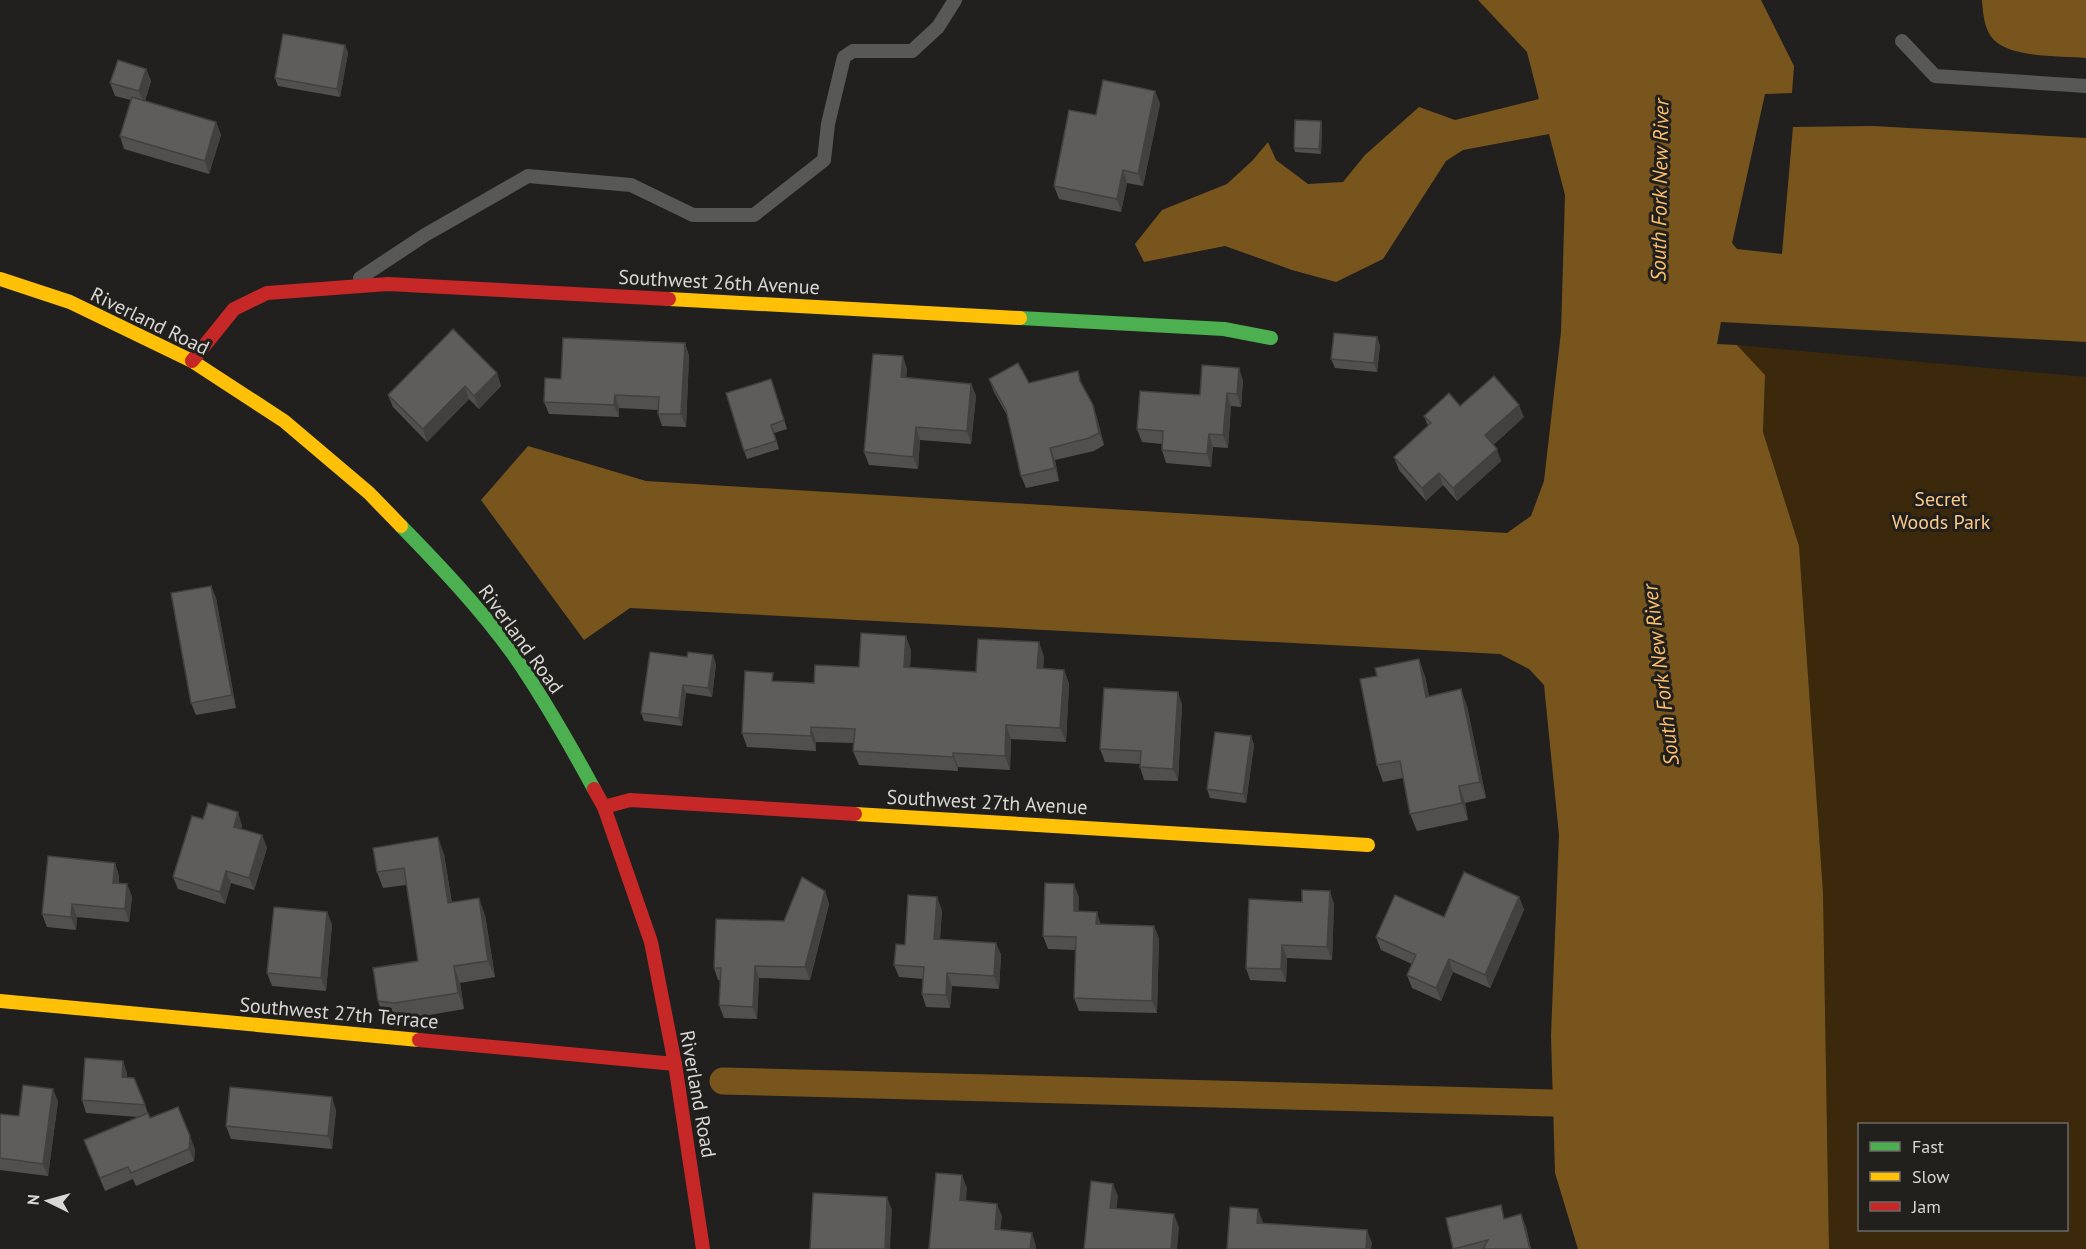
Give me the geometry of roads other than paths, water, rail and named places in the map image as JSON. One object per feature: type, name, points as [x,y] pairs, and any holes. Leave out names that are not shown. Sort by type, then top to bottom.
[{"type":"street","name":"Riverland Road","points":[[0,279],[69,302],[192,361],[284,422],[369,493],[448,575],[512,653],[561,729],[604,807],[651,942],[675,1064],[703,1249]]},
{"type":"street","name":"Southwest 26th Avenue","points":[[192,361],[234,309],[267,293],[388,284],[1224,329],[1271,338]]},
{"type":"street","name":"Southwest 27th Avenue","points":[[604,807],[630,800],[1368,845]]},
{"type":"street","name":"Southwest 27th Terrace","points":[[0,1001],[675,1064]]},
{"type":"lane","points":[[346,287],[425,235],[528,176],[631,185],[693,215],[754,215],[824,160],[828,124],[844,57],[853,51],[912,51],[938,27],[955,0]]},
{"type":"lane","points":[[1902,41],[1935,76],[2086,86]]},
{"type":"water","name":"South Fork New River","points":[[1478,0],[1761,0],[1794,66],[1792,93],[1765,94],[1732,243],[1737,249],[1782,254],[1793,127],[1873,126],[2086,138],[2086,342],[1721,322],[1717,344],[1737,345],[1765,375],[1763,432],[1799,546],[1823,892],[1829,1249],[1578,1249],[1555,1173],[1551,1036],[1559,835],[1544,685],[1529,669],[1500,654],[630,608],[584,640],[481,500],[528,446],[646,481],[1507,533],[1531,516],[1544,481],[1561,332],[1565,195],[1549,134],[1463,150],[1446,161],[1383,259],[1336,282],[1292,270],[1225,246],[1144,262],[1135,244],[1162,210],[1227,184],[1253,160],[1268,142],[1276,160],[1308,184],[1343,182],[1365,155],[1419,107],[1455,120],[1539,99],[1527,52]]},
{"type":"water","points":[[1982,0],[2086,0],[2086,58],[2037,55],[2002,46],[1988,31]]},
{"type":"waterway","points":[[723,1081],[1589,1104]]},
{"type":"park label","name":"Secret Woods Park","points":[[1941,510]]}]
